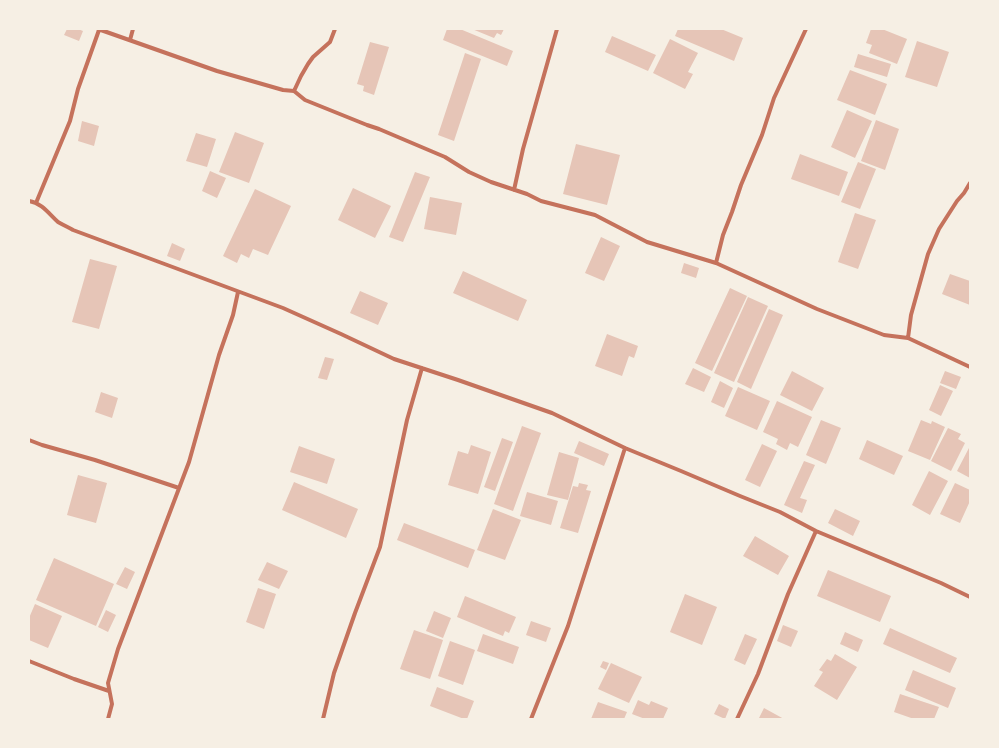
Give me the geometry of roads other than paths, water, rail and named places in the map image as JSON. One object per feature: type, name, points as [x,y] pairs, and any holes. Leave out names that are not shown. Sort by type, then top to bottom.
[{"type":"street","points":[[36,203],[70,121],[78,89],[98,29],[217,71],[283,90],[294,91],[305,100],[445,157],[469,172],[491,182],[541,201],[595,215],[647,242],[716,263],[817,309],[884,335],[908,338],[970,367]]},
{"type":"street","points":[[130,40],[133,29]]},
{"type":"street","points":[[294,91],[308,64],[313,57],[330,42],[336,29]]},
{"type":"street","points":[[514,190],[523,149],[557,29]]},
{"type":"street","points":[[716,263],[723,235],[741,185],[762,135],[774,98],[806,29]]},
{"type":"street","points":[[908,338],[911,315],[928,254],[939,230],[970,182]]},
{"type":"street","points":[[29,201],[36,203],[59,222],[73,230],[283,308],[394,359],[552,413],[625,448],[780,512],[816,530],[941,583],[970,597]]},
{"type":"street","points":[[108,719],[112,704],[108,683],[118,650],[190,462],[219,354],[233,315],[238,292]]},
{"type":"street","points":[[323,719],[334,673],[380,547],[407,420],[422,368]]},
{"type":"street","points":[[29,440],[180,488]]},
{"type":"street","points":[[531,719],[568,626],[625,448]]},
{"type":"street","points":[[737,719],[758,674],[788,594],[816,530]]},
{"type":"street","points":[[29,661],[74,679],[110,691]]}]
